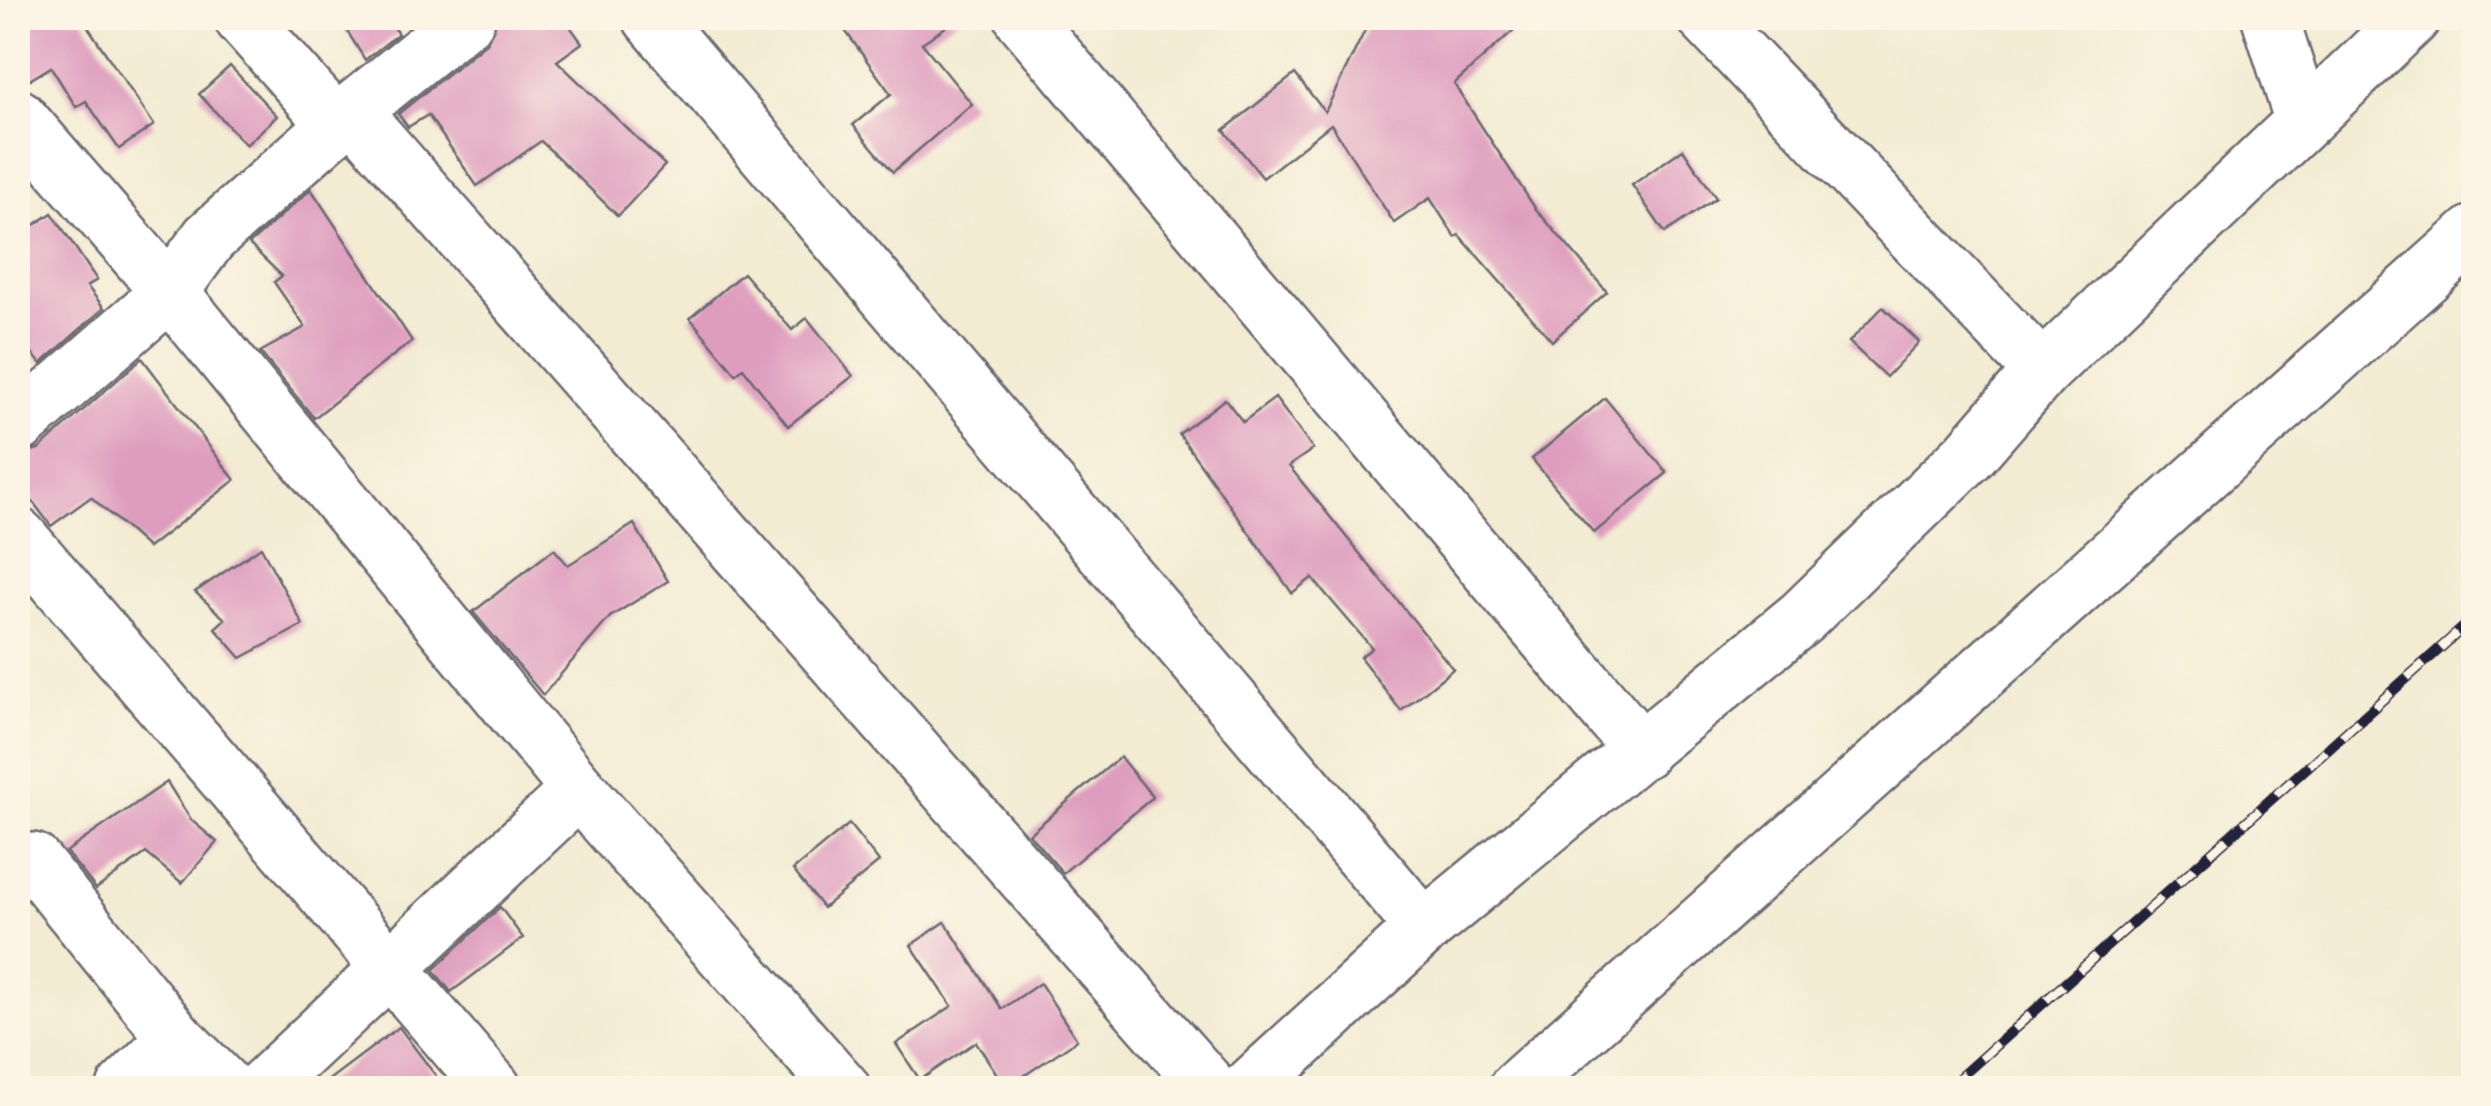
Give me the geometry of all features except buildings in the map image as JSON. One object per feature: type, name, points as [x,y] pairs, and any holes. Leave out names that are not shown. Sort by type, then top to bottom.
[{"type":"street","points":[[242,18],[344,118],[1210,1088]]},
{"type":"street","points":[[18,426],[170,292],[209,238],[344,118],[466,18]]},
{"type":"street","points":[[651,18],[1424,928]]},
{"type":"street","points":[[1023,18],[1642,751]]},
{"type":"street","points":[[1706,18],[2042,371]]},
{"type":"street","points":[[2270,18],[2303,121]]},
{"type":"street","points":[[1248,1088],[1424,928],[1802,617],[1969,456],[2042,371],[2412,18]]},
{"type":"street","points":[[18,117],[170,292],[579,790],[842,1088]]},
{"type":"street","points":[[1516,1088],[2474,233]]},
{"type":"street","points":[[18,536],[494,1088]]},
{"type":"street","points":[[262,1088],[392,970],[579,790]]},
{"type":"street","points":[[34,861],[176,1038],[226,1088]]},
{"type":"street","points":[[125,1088],[176,1038]]},
{"type":"railway","points":[[1948,1088],[2474,618]]}]
